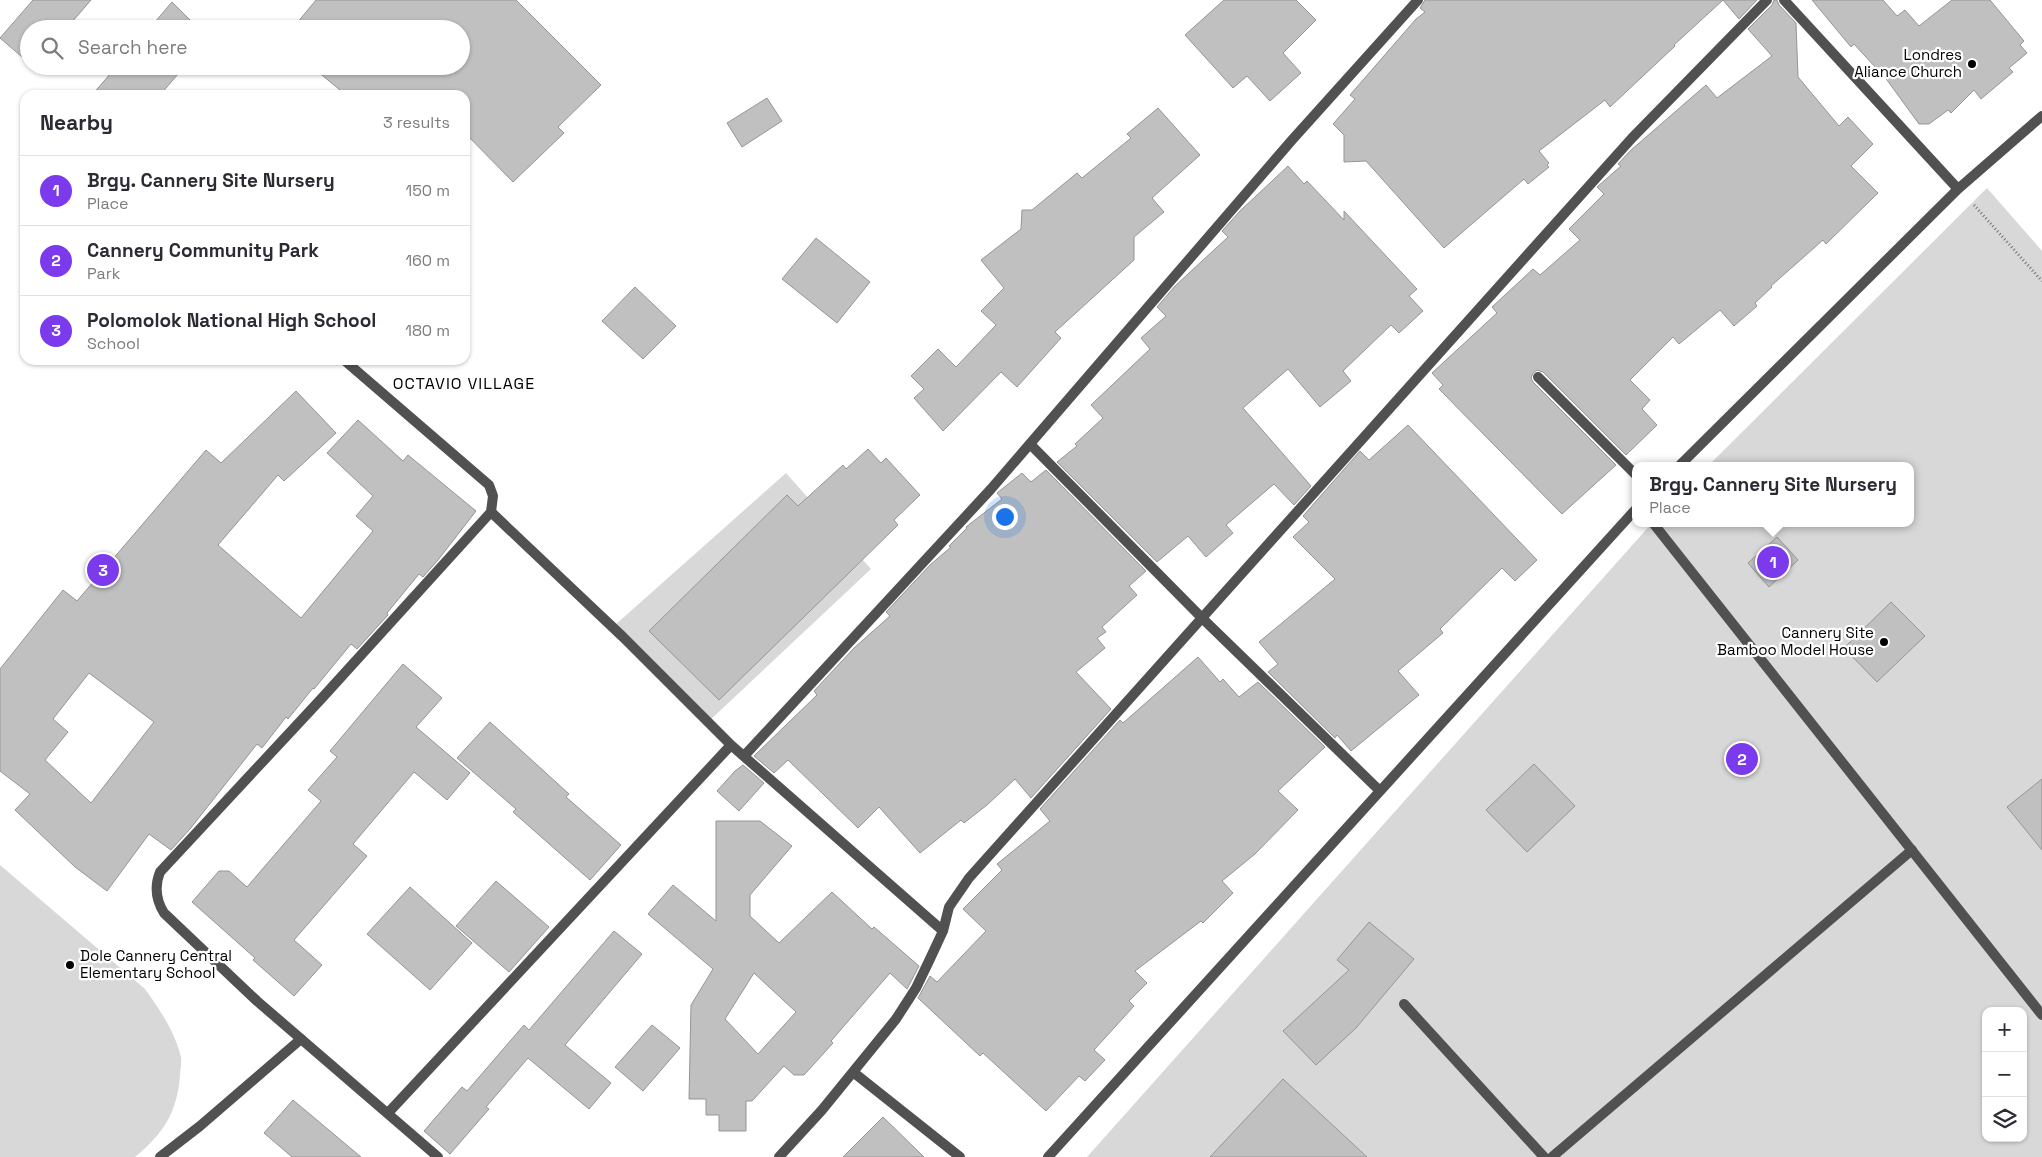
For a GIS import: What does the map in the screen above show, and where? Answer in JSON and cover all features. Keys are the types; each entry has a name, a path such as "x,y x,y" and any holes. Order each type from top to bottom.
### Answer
{"street":[{"path":"744,756 984,496 1292,140 1418,0"},
{"path":"779,1157 896,1019 916,988 942,931 949,907 969,878 1632,138 1767,0"},
{"path":"1784,0 1958,189"},
{"path":"1683,462 1958,189 2042,116"},
{"path":"350,365 489,485 493,496 491,512 160,872 156,882 156,892 164,913 257,1002 438,1157"},
{"path":"1538,377 1632,471"},
{"path":"1030,444 1202,618 1380,791"},
{"path":"491,512 623,637 731,745 942,931"},
{"path":"1048,1157 1632,514"},
{"path":"1656,527 2042,1015"},
{"path":"388,1114 731,745"},
{"path":"1552,1157 1912,850"},
{"path":"1404,1004 1544,1157"},
{"path":"160,1157 200,1126 301,1039"},
{"path":"853,1072 960,1157"}],"path":[{"path":"1958,189 2042,281"}],"shaded area":[{"path":"1987,188 2042,251 2042,1157 1087,1157 1648,527 1914,527 1914,462 1712,462"},
{"path":"786,473 871,569 709,721 615,625"},
{"name":"Dole Cannery Central Elementary School","path":"0,865 145,989 171,1030 181,1059 176,1101 161,1131 135,1157 0,1157"}],"building":[{"path":"33,0 91,0 74,20 20,20 20,55 0,38"},
{"path":"316,0 516,0 601,85 558,127 564,133 513,182 470,138 470,90 340,90 322,75 470,75 470,20 299,20"},
{"path":"1224,0 1296,0 1316,20 1283,53 1301,73 1270,101 1247,76 1233,88 1185,35"},
{"path":"1425,0 1723,0 1610,107 1605,100 1539,151 1549,163 1547,165 1549,167 1528,184 1524,179 1444,248 1366,161 1344,162 1344,135 1333,124 1355,99 1350,95 1416,19 1425,12 1420,8"},
{"path":"1723,0 1757,0 1739,19"},
{"path":"1774,0 1777,0 1779,5 1796,23 1798,77 1839,126 1848,117 1873,144 1851,166 1878,193 1826,244 1823,240 1771,286 1755,303 1757,306 1734,326 1720,310 1679,344 1673,337 1630,380 1650,400 1642,409 1657,425 1626,455 1543,372 1537,370 1533,373 1531,378 1533,382 1616,465 1562,514 1439,389 1443,385 1432,373 1497,313 1492,307 1533,269 1540,275 1580,240 1569,229 1604,194 1597,187 1621,166 1618,164 1630,151 1706,85 1717,98 1772,56 1748,29 1772,5"},
{"path":"1812,0 1883,0 1897,16 1905,10 1919,26 1952,0 1990,0 2024,41 2020,45 2027,53 2009,68 2013,72 1981,99 1974,90 1951,113 1948,110 1929,124 1919,124 1887,80 1854,44 1851,47"},
{"path":"172,2 190,20 157,20"},
{"path":"109,75 177,75 164,90 96,90"},
{"path":"767,98 782,121 742,147 727,123"},
{"path":"1158,108 1200,155 1152,198 1164,212 1134,237 1134,260 1055,332 1061,338 1017,387 1001,372 943,431 914,398 924,389 911,376 938,349 956,367 996,325 981,311 1004,288 981,260 1021,229 1022,210 1032,210 1077,173 1082,178 1131,138 1127,134"},
{"path":"1288,166 1304,184 1307,181 1344,220 1344,211 1417,289 1409,296 1423,311 1399,333 1391,325 1343,371 1351,381 1320,407 1288,369 1243,408 1311,486 1294,505 1274,484 1226,525 1233,533 1206,557 1188,536 1157,562 1057,462 1077,446 1075,444 1103,418 1091,405 1150,349 1141,338 1166,316 1157,307 1175,286 1228,237 1222,231 1240,211"},
{"path":"816,238 870,282 837,323 782,279"},
{"path":"635,287 676,326 643,359 602,321"},
{"path":"296,391 336,433 284,481 278,475 218,545 301,618 373,531 356,516 373,496 327,453 358,420 403,461 408,455 476,511 438,560 423,577 419,574 387,613 388,615 357,649 351,644 288,719 286,717 262,748 257,744 190,829 171,850 149,834 107,891 75,867 15,810 30,794 0,771 0,669 63,590 77,601 206,450 221,463","holes":["89,673 154,722 91,803 45,760 68,732 53,719"]},
{"path":"1408,425 1537,560 1515,581 1502,568 1440,629 1443,633 1398,671 1419,695 1351,751 1337,735 1335,738 1268,672 1278,664 1259,642 1335,579 1293,537 1309,522 1303,516 1360,451 1369,460"},
{"path":"868,449 881,463 886,458 920,495 894,520 898,525 719,700 649,631 787,495 798,506 843,465 846,469"},
{"path":"1046,470 1146,571 1129,586 1137,595 1102,627 1106,632 1097,638 1105,648 1076,672 1111,709 1031,798 1015,779 964,823 961,820 920,853 879,807 858,828 788,760 774,773 754,756 817,695 814,691 854,648 890,616 886,612 930,565 951,547 949,546 966,527 1002,499 997,493 1022,473 1031,482"},
{"path":"1777,537 1798,560 1769,587 1748,563"},
{"name":"Cannery Site Bamboo Model House","path":"1891,602 1925,636 1877,682 1844,648"},
{"path":"1198,657 1220,682 1223,679 1239,697 1258,682 1325,747 1278,791 1298,810 1255,854 1222,881 1233,893 1203,923 1201,921 1135,971 1147,983 1129,1001 1134,1006 1094,1050 1105,1060 1085,1081 1079,1076 1046,1111 983,1053 980,1056 918,998 930,976 937,982 986,931 963,909 1002,870 997,864 1050,821 1040,809 1120,720 1123,723"},
{"path":"403,664 442,698 416,727 470,773 447,800 414,772 353,844 367,856 294,940 322,965 294,996 253,960 255,958 192,902 219,871 229,871 247,887 321,801 308,790 337,757 330,751"},
{"path":"490,722 569,794 566,797 621,845 590,880 513,812 516,809 457,758"},
{"path":"1534,764 1575,806 1527,852 1486,810"},
{"path":"743,765 764,783 739,811 717,791"},
{"path":"2042,779 2042,850 2007,807"},
{"path":"716,821 760,821 792,846 750,895 750,916 779,943 832,892 872,929 874,927 919,966 907,989 890,973 831,1041 833,1043 804,1075 794,1075 784,1066 752,1101 746,1101 746,1131 719,1131 719,1115 706,1115 706,1099 689,1099 691,1005 713,969 648,914 673,885 716,921","holes":["754,973 796,1012 758,1054 725,1019"]},
{"path":"496,881 549,927 509,972 456,926"},
{"path":"410,887 472,943 430,990 367,934"},
{"path":"1369,922 1414,959 1356,1028 1316,1065 1283,1031 1349,970 1337,960"},
{"path":"614,931 642,954 565,1045 611,1083 589,1109 528,1058 486,1107 489,1109 450,1154 424,1131 462,1087 467,1091 524,1025 529,1030"},
{"path":"652,1025 680,1048 643,1091 615,1067"},
{"path":"1283,1079 1367,1157 1210,1157"},
{"path":"293,1100 361,1157 292,1157 264,1133"},
{"path":"883,1117 924,1157 843,1157"}],"place":[{"name":"Londres Aliance Church","path":"1972,64"},
{"name":"Brgy. Cannery Site Nursery","path":"1773,562"},
{"name":"Polomolok National High School","path":"103,570"},
{"name":"Cannery Site Bamboo Model House","path":"1884,642"},
{"name":"Cannery Community Park","path":"1742,759"},
{"name":"Dole Cannery Central Elementary School","path":"70,965"}],"district":[{"name":"OCTAVIO VILLAGE","path":"464,383"}]}
